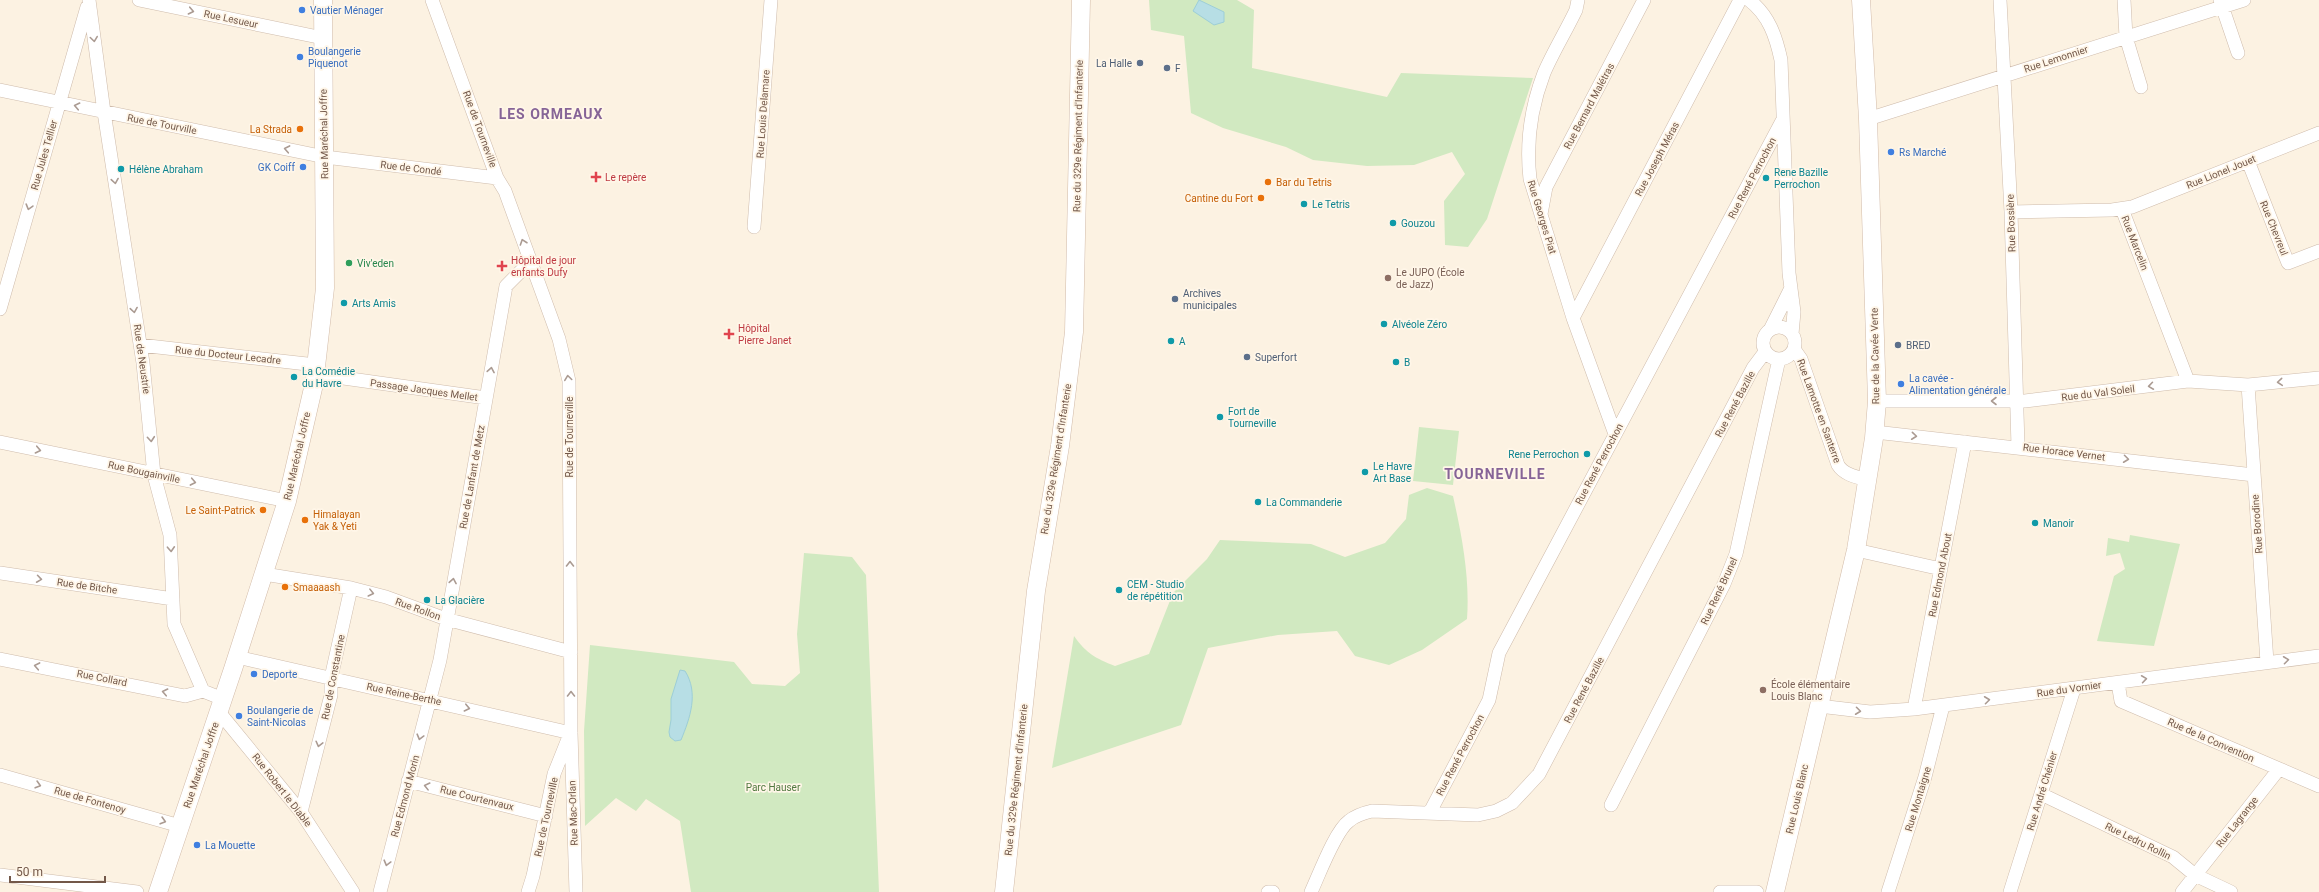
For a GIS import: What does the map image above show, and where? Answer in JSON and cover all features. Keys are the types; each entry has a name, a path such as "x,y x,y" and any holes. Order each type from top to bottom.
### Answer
{"street":[{"name":"Rue Lesueur","path":"139,0 323,38"},
{"name":"Rue Maréchal Joffre","path":"158,892 238,657 287,501 316,370 325,288 323,0"},
{"name":"Rue de Tourneville","path":"432,0 497,178 505,191 559,339 569,381 571,733 554,774 533,876 528,892"},
{"name":"Rue Louis Delamare","path":"754,227 771,0"},
{"name":"Rue du 329e Régiment d'Infanterie","path":"1004,892 1036,591 1060,446 1074,332 1081,0"},
{"name":"Rue Georges Piat","path":"1578,0 1576,10 1544,74 1530,124 1528,146 1530,179 1573,318 1615,434"},
{"name":"Rue Bernard Malétras","path":"1541,215 1546,187 1644,0"},
{"name":"Rue Joseph Méras","path":"1573,318 1740,0"},
{"path":"1749,0 1762,12 1776,38 1781,60 1782,121 1791,288 1794,312 1792,334 1795,344 1794,349 1788,356 1779,359 1771,357 1765,352 1764,338 1770,330 1791,288"},
{"name":"Rue de la Cavée Verte","path":"1819,706 1856,550 1875,432 1877,401 1868,119 1861,0"},
{"name":"Rue Bossière","path":"2000,0 2011,212 2018,446"},
{"path":"2124,0 2126,37 2141,87"},
{"name":"Rue Lemonnier","path":"1868,119 2126,37 2222,3 2244,0"},
{"name":"Rue Jules Tellier","path":"0,309 89,1"},
{"name":"Rue de Neustrie","path":"89,1 104,112 140,344 154,475 170,535 174,624 202,692"},
{"path":"2222,3 2238,53"},
{"name":"Rue de Tourville","path":"0,90 325,157"},
{"name":"Rue René Perrochon","path":"1430,812 1489,700 1499,654 1782,121"},
{"name":"Rue Lionel Jouet","path":"2122,209 2319,133"},
{"name":"Rue de Condé","path":"325,157 497,178"},
{"name":"Rue Chevreul","path":"2248,161 2288,263 2319,251"},
{"name":"Rue Marcelin","path":"2011,212 2122,209 2188,381"},
{"name":"Rue de Lanfant de Metz","path":"430,700 440,660 446,619 506,286 530,262"},
{"path":"1770,330 1779,327 1792,334"},
{"name":"Rue du Docteur Lecadre","path":"140,344 316,370"},
{"name":"Rue Lamotte en Santerre","path":"1794,349 1801,359 1840,469 1852,476 1868,480"},
{"name":"Rue René Bazille","path":"1311,892 1340,831 1348,821 1359,814 1372,811 1478,815 1496,811 1512,803 1539,774 1753,368 1765,352"},
{"name":"Rue René Brunel","path":"1611,805 1724,584 1736,554 1779,359"},
{"name":"Passage Jacques Mellet","path":"316,370 486,398"},
{"name":"Rue du Val Soleil","path":"1877,401 2017,402 2065,398 2188,381 2248,385 2319,378"},
{"name":"Rue Borodine","path":"2248,385 2267,662"},
{"name":"Rue Horace Vernet","path":"1875,432 2018,446 2254,474"},
{"name":"Rue Bougainville","path":"0,442 154,475 287,501"},
{"name":"Rue Edmond About","path":"1914,709 1965,442"},
{"path":"1856,550 1941,569"},
{"name":"Rue de Bitche","path":"0,573 173,599"},
{"name":"Rue Rollon","path":"264,574 351,588 386,597 446,619 571,652"},
{"name":"Rue de Constantine","path":"301,812 331,695 330,678 351,588"},
{"name":"Rue du Vornier","path":"1819,706 1870,712 1914,709 2074,690 2118,682 2319,656"},
{"name":"Rue Reine-Berthe","path":"238,657 571,733"},
{"name":"Rue Collard","path":"0,659 185,696 202,692"},
{"name":"Rue de la Convention","path":"2118,682 2121,701 2319,786"},
{"name":"Rue André Chénier","path":"2010,892 2074,690"},
{"path":"202,692 221,705"},
{"name":"Rue Edmond Morin","path":"380,892 430,700"},
{"name":"Rue Robert le Diable","path":"221,705 301,812 353,892"},
{"name":"Rue Louis Blanc","path":"1775,892 1819,706"},
{"name":"Rue Montaigne","path":"1888,892 1925,777 1943,706"},
{"name":"Rue Mac-Orlan","path":"571,733 576,892"},
{"name":"Rue Lagrange","path":"2182,892 2279,769"},
{"name":"Rue de Fontenoy","path":"0,775 180,826"},
{"name":"Rue Courtenvaux","path":"408,781 546,816"},
{"name":"Rue Ledru Rollin","path":"2041,794 2172,858 2195,876 2231,892"},
{"path":"0,876 136,892"},
{"path":"1268,892 1273,892"},
{"path":"1720,892 1757,892"}],"green space":[{"path":"1149,0 1237,0 1254,10 1252,68 1387,97 1401,73 1533,78 1487,219 1468,247 1445,245 1444,201 1465,174 1452,152 1414,165 1367,166 1313,160 1286,147 1223,128 1191,113 1184,36 1151,30"},
{"path":"1419,427 1459,431 1453,485 1413,481"},
{"path":"1427,488 1453,496 1466,573 1468,604 1467,619 1422,650 1389,665 1355,656 1337,631 1278,635 1208,648 1181,725 1052,768 1074,636 1092,655 1115,666 1149,654 1173,593 1207,559 1220,540 1311,544 1345,557 1385,543 1406,519 1409,495"},
{"path":"2130,535 2180,544 2154,646 2097,641 2114,576 2125,569 2120,553 2106,556 2108,538 2129,542"},
{"name":"Parc Hauser","path":"804,553 852,557 866,575 879,892 691,892 680,821 646,799 636,811 616,798 585,826 584,731 590,645 734,662 752,684 785,686 800,673 797,634"}],"water":[{"path":"1199,0 1224,12 1224,22 1214,25 1193,11"},
{"path":"680,670 685,671 692,688 692,706 681,740 675,741 670,737 669,732 671,720 671,699"}],"place":[{"name":"Vautier Ménager","path":"302,10"},
{"name":"Boulangerie Piquenot","path":"300,57"},
{"name":"La Halle","path":"1140,63"},
{"name":"F","path":"1167,68"},
{"name":"La Strada","path":"300,129"},
{"name":"Rs Marché","path":"1891,152"},
{"name":"GK Coiff","path":"303,167"},
{"name":"Hélène Abraham","path":"121,169"},
{"name":"Le repère","path":"596,177"},
{"name":"Rene Bazille Perrochon","path":"1766,178"},
{"name":"Bar du Tetris","path":"1268,182"},
{"name":"Cantine du Fort","path":"1261,198"},
{"name":"Le Tetris","path":"1304,204"},
{"name":"Gouzou","path":"1393,223"},
{"name":"Viv'eden","path":"349,263"},
{"name":"Hôpital de jour enfants Dufy","path":"502,266"},
{"name":"Le JUPO (École de Jazz)","path":"1388,278"},
{"name":"Archives municipales","path":"1175,299"},
{"name":"Arts Amis","path":"344,303"},
{"name":"Alvéole Zéro","path":"1384,324"},
{"name":"Hôpital Pierre Janet","path":"729,334"},
{"name":"A","path":"1171,341"},
{"name":"BRED","path":"1898,345"},
{"name":"Superfort","path":"1247,357"},
{"name":"B","path":"1396,362"},
{"name":"La Comédie du Havre","path":"294,377"},
{"name":"La cavée - Alimentation générale","path":"1901,384"},
{"name":"Fort de Tourneville","path":"1220,417"},
{"name":"Rene Perrochon","path":"1587,454"},
{"name":"Le Havre Art Base","path":"1365,472"},
{"name":"La Commanderie","path":"1258,502"},
{"name":"Le Saint-Patrick","path":"263,510"},
{"name":"Himalayan Yak & Yeti","path":"305,520"},
{"name":"Manoir","path":"2035,523"},
{"name":"Smaaaash","path":"285,587"},
{"name":"CEM - Studio de répétition","path":"1119,590"},
{"name":"La Glacière","path":"427,600"},
{"name":"Deporte","path":"254,674"},
{"name":"École élémentaire Louis Blanc","path":"1763,690"},
{"name":"Boulangerie de Saint-Nicolas","path":"239,716"},
{"name":"La Mouette","path":"197,845"}],"district":[{"name":"LES ORMEAUX","path":"551,114"},
{"name":"TOURNEVILLE","path":"1495,474"}]}
